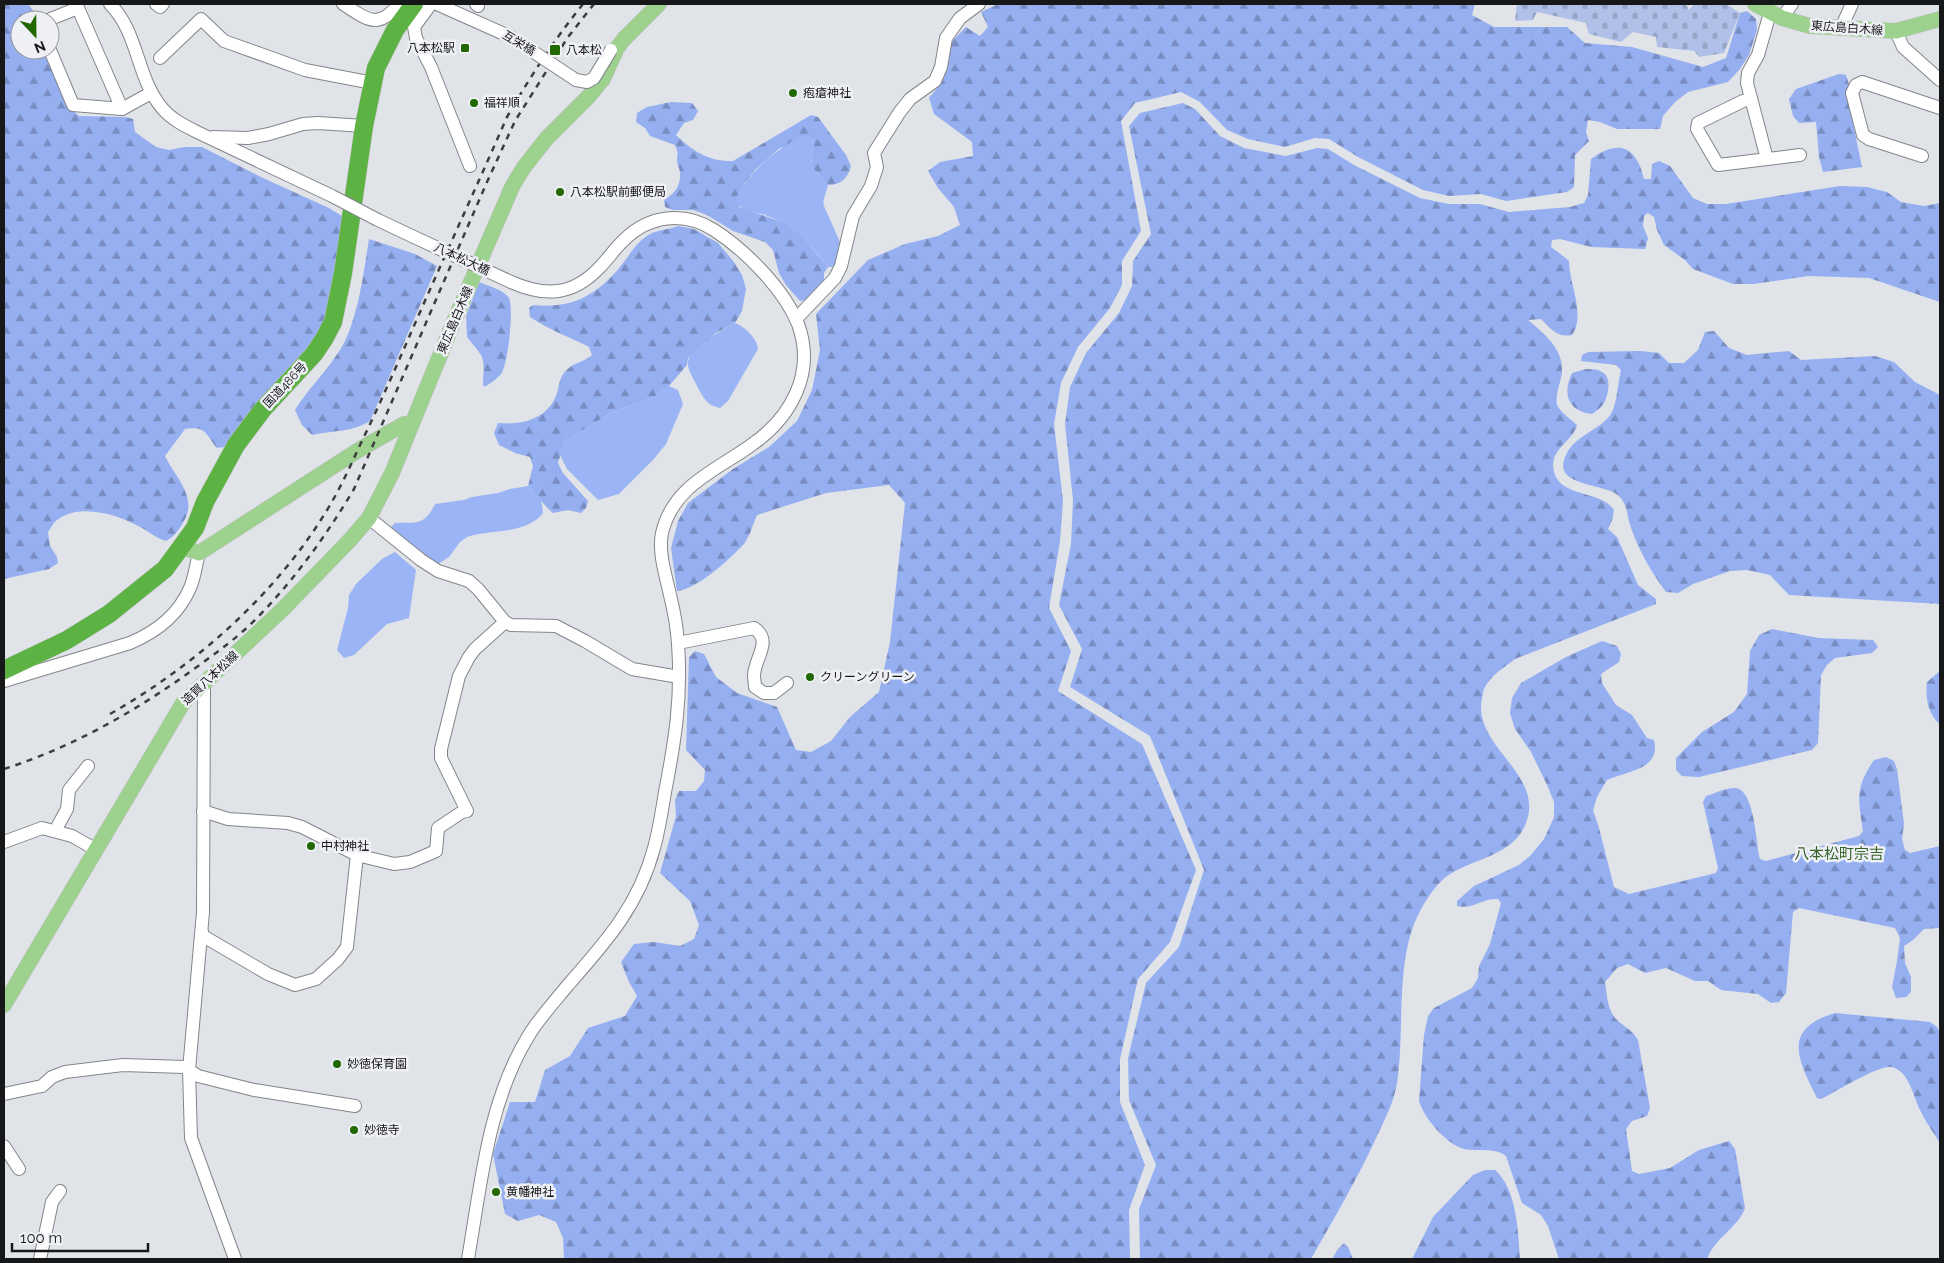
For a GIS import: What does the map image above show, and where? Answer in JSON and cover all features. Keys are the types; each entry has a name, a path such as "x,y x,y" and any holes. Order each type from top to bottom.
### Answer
{"highway":[{"name":"国道486号","path":"4,670 67,640 109,614 165,569 183,547 195,528 205,502 236,445 263,409 314,354 333,322 343,273 364,126 376,68 395,30 414,4"}],"main road":[{"name":"東広島白木線","path":"411,425 512,187 524,167 547,138 589,96 602,79 614,49 659,4"},
{"name":"東広島白木線","path":"1765,9 1810,26 1896,32 1940,19"},
{"path":"183,547 199,553 358,451 404,424 411,425"},
{"name":"造賀八本松線","path":"4,1005 182,703 316,576 368,518 392,473 411,425"}],"street":[{"name":"八本松大橋","path":"110,4 120,14 128,29 151,93 162,109 179,122 378,220 527,289 549,293 581,284 598,270 625,239 642,226 660,219 686,217 714,230 756,265 784,297 796,319 803,339 805,361 801,382 792,402 778,420 753,444 709,471 687,488 675,502 667,517 661,535 662,552 678,643 679,709 676,740 654,847 634,902 621,922 530,1032 512,1064 498,1102 468,1259"},
{"path":"156,4 160,7 163,4"},
{"path":"343,4 361,15 377,21 382,20 399,4"},
{"path":"431,4 414,28 416,38 431,67 470,166"},
{"name":"互栄橋","path":"438,4 511,37 576,80 587,82 594,78 614,49"},
{"path":"796,319 835,278 841,266 853,216 871,186 877,168 874,152 899,112 910,99 924,91 935,81 941,67 946,38 960,18 978,4"},
{"path":"1767,159 1746,84 1748,72 1758,55 1765,9 1792,4"},
{"path":"1841,28 1852,4"},
{"path":"60,15 78,8 122,109"},
{"path":"160,58 201,19 224,41 305,70 373,83"},
{"path":"1896,32 1904,47 1940,80"},
{"path":"54,60 73,105 122,109 151,93"},
{"path":"1922,156 1869,139 1863,134 1852,93 1856,85 1862,82 1940,108"},
{"path":"1751,99 1698,123 1697,129 1718,165 1800,155"},
{"path":"207,136 248,138 270,134 303,124 318,123 364,126"},
{"path":"368,518 438,571 469,581 505,622 518,626 556,626 632,669 679,677"},
{"path":"4,681 130,643 147,636 163,624 176,610 190,588 199,553"},
{"path":"203,811 228,819 302,827 357,855 394,864 410,862 436,851 438,828 467,810 442,758 441,749 459,676 474,649 505,622"},
{"path":"678,643 754,628 760,632 764,642 754,675 755,686 764,693 774,693 787,683"},
{"path":"204,684 205,785 202,932 189,1070 191,1138 235,1259"},
{"path":"56,831 67,809 69,790 88,766"},
{"path":"4,842 42,828 72,836 95,850"},
{"path":"202,932 203,936 268,974 295,985 316,979 348,947 357,855"},
{"path":"4,1094 42,1086 52,1077 65,1072 123,1065 184,1067 198,1076 254,1090 355,1106"},
{"path":"4,1146 19,1169"},
{"path":"40,1259 52,1202 60,1191"}],"green space":[{"path":"4,4 28,4 32,10 10,10 10,60 53,60 70,108 79,116 125,117 133,119 135,132 156,147 169,150 184,147 202,147 263,178 329,208 347,219 323,331 251,419 224,447 217,448 202,430 185,429 165,456 187,495 188,512 174,535 166,541 133,523 112,515 100,512 77,512 57,520 48,532 50,546 57,557 58,563 49,569 4,579"},
{"path":"998,4 1475,4 1472,15 1494,27 1567,27 1585,43 1632,47 1703,67 1726,58 1740,13 1747,11 1756,19 1757,30 1749,55 1728,82 1688,92 1675,102 1663,116 1660,129 1617,129 1600,122 1588,120 1586,132 1589,141 1575,155 1574,187 1567,192 1506,201 1481,194 1449,196 1423,190 1358,157 1329,139 1315,138 1285,147 1248,139 1227,130 1200,102 1181,92 1135,103 1121,121 1141,231 1122,261 1122,285 1110,308 1078,347 1061,383 1054,424 1063,501 1060,541 1049,608 1071,651 1058,691 1142,744 1196,870 1170,942 1138,979 1120,1059 1120,1102 1145,1165 1129,1210 1130,1259 564,1259 563,1238 556,1222 539,1215 518,1221 505,1214 493,1154 510,1102 535,1102 545,1070 570,1056 588,1028 625,1016 637,996 621,962 634,944 654,942 680,946 694,939 699,925 690,901 660,873 676,816 675,800 679,791 696,791 704,781 705,770 686,750 689,657 695,651 704,654 716,677 737,693 777,707 796,750 811,752 831,741 850,717 879,692 890,642 905,503 889,485 826,493 757,515 746,541 730,558 703,580 677,591 671,548 678,521 688,503 733,469 769,447 797,421 812,390 820,350 816,314 868,260 905,244 938,236 960,225 954,207 938,188 928,171 940,162 973,156 972,142 934,114 929,98 942,82 948,64 951,42 966,27 980,36 988,27 981,12"},
{"path":"1517,4 1686,4 1689,10 1694,4 1726,4 1740,13 1724,53 1699,57 1694,51 1657,47 1656,37 1633,32 1621,42 1589,34 1586,23 1537,12 1533,20 1515,21"},
{"path":"1839,74 1846,75 1849,84 1847,94 1862,167 1823,172 1819,157 1816,122 1799,123 1793,116 1789,99 1796,89"},
{"path":"671,102 692,103 698,111 693,120 684,123 676,135 695,151 717,160 733,161 811,115 818,117 846,155 851,166 850,170 846,177 837,184 828,185 811,166 814,140 780,148 756,169 744,184 739,207 785,223 801,235 828,267 824,273 824,283 807,300 800,301 786,285 779,273 773,250 765,242 733,231 707,215 693,210 673,210 665,207 664,200 674,192 679,182 680,173 677,162 677,150 675,145 650,136 645,128 636,122 637,113 647,107"},
{"path":"1183,103 1195,109 1220,136 1244,148 1286,156 1317,148 1328,149 1354,165 1420,198 1449,204 1480,204 1509,212 1570,207 1584,203 1588,195 1591,159 1610,149 1618,148 1625,149 1631,153 1641,168 1644,179 1651,179 1652,164 1659,161 1670,166 1693,198 1707,204 1726,204 1840,186 1867,187 1887,192 1901,202 1924,206 1940,203 1940,302 1869,278 1809,276 1753,284 1733,284 1693,269 1685,260 1664,245 1657,230 1654,217 1648,213 1644,216 1643,226 1648,238 1645,249 1591,247 1560,239 1552,240 1551,247 1569,261 1576,299 1576,327 1572,335 1567,336 1558,334 1541,319 1528,320 1548,338 1558,352 1562,369 1557,405 1577,425 1575,431 1554,457 1554,472 1564,486 1600,499 1614,510 1608,529 1617,537 1638,585 1656,599 1656,604 1515,659 1494,675 1484,688 1482,715 1487,731 1518,774 1526,789 1529,805 1526,823 1520,834 1504,849 1450,874 1440,882 1418,915 1406,953 1403,975 1399,1063 1394,1097 1362,1167 1311,1259 1140,1259 1139,1209 1156,1165 1129,1100 1128,1058 1146,983 1179,947 1204,870 1150,736 1070,687 1082,649 1059,605 1071,544 1073,500 1065,424 1070,387 1086,353 1119,313 1132,286 1133,261 1151,234 1129,126 1140,113"},
{"path":"678,226 694,229 718,243 734,262 742,275 746,289 742,311 735,323 716,333 688,358 687,365 669,386 656,396 611,413 565,441 558,463 563,473 588,501 586,508 581,513 568,510 553,513 528,486 533,466 530,457 515,453 499,445 494,433 498,423 515,423 531,420 545,411 555,398 561,379 567,369 592,355 589,347 552,330 530,317 529,308 533,305 559,305 592,293 611,277 634,248 647,236"},
{"path":"369,239 415,254 437,266 370,421 356,428 312,435 302,425 295,410 331,363 348,334 359,299"},
{"path":"479,282 503,292 509,298 511,313 510,337 504,369 498,378 486,386 483,386 484,368 481,355 467,337 466,316"},
{"path":"1714,331 1729,348 1747,355 1789,351 1801,360 1875,356 1894,362 1915,382 1940,395 1940,604 1789,595 1770,575 1747,570 1730,571 1693,584 1678,593 1666,592 1634,537 1626,507 1619,496 1602,488 1571,478 1565,473 1563,464 1571,446 1603,423 1612,412 1621,370 1616,365 1581,361 1582,355 1588,352 1640,351 1659,353 1669,363 1684,363 1698,350 1705,332"},
{"path":"1586,369 1602,372 1607,378 1608,383 1608,393 1604,403 1592,414 1577,409 1572,405 1568,394 1572,373"},
{"path":"1772,629 1819,638 1873,640 1878,647 1872,653 1835,658 1827,665 1821,675 1818,743 1812,750 1699,777 1682,776 1676,770 1676,758 1702,732 1734,712 1747,694 1750,651 1759,635"},
{"path":"1602,641 1617,646 1621,654 1619,662 1601,674 1602,683 1616,705 1632,715 1647,738 1654,740 1655,750 1652,758 1641,768 1607,780 1597,797 1593,810 1614,887 1629,894 1716,873 1718,868 1703,802 1706,796 1729,788 1736,788 1742,791 1747,798 1754,819 1760,859 1766,861 1859,836 1863,831 1859,802 1861,786 1874,760 1886,757 1894,761 1897,769 1904,824 1902,839 1905,850 1910,853 1940,846 1940,928 1924,929 1904,946 1905,963 1911,977 1911,992 1906,997 1896,998 1892,987 1900,938 1895,928 1799,908 1793,912 1786,993 1779,1002 1771,1003 1758,994 1721,990 1708,981 1695,981 1666,968 1645,973 1628,964 1617,968 1605,982 1612,1014 1638,1040 1650,1108 1647,1116 1632,1121 1626,1129 1632,1171 1639,1174 1670,1168 1699,1150 1729,1141 1735,1149 1745,1208 1742,1215 1716,1244 1707,1259 1559,1259 1548,1226 1541,1215 1522,1203 1506,1156 1502,1153 1491,1151 1464,1149 1450,1142 1437,1130 1419,1101 1424,1035 1428,1016 1434,1008 1472,988 1478,978 1479,966 1490,944 1501,903 1498,899 1492,899 1462,907 1457,906 1457,901 1474,886 1519,865 1530,856 1544,839 1554,817 1554,802 1548,787 1531,752 1515,729 1510,713 1512,698 1521,683 1566,657"},
{"path":"1940,671 1940,724 1930,711 1926,688 1927,682"},
{"path":"1835,1013 1930,1022 1937,1027 1940,1033 1940,1143 1922,1114 1910,1084 1897,1069 1891,1067 1877,1070 1821,1099 1817,1098 1800,1059 1799,1047 1801,1037 1807,1028 1818,1020"},
{"path":"1485,1170 1495,1170 1508,1188 1515,1211 1520,1259 1412,1259 1433,1217 1473,1175"},
{"path":"1344,1243 1348,1247 1353,1259 1332,1259 1338,1249"}],"shaded area":[{"path":"801,136 809,136 814,140 811,166 828,185 824,206 843,249 836,264 832,267 828,267 808,243 793,230 775,219 744,209 735,200 748,180 763,163"},
{"path":"735,323 750,333 758,349 728,401 720,408 712,405 704,398 690,372 688,362 700,346"},
{"path":"669,386 678,390 683,404 666,444 619,494 598,500 567,469 560,455 565,441 611,413 656,396"},
{"path":"528,486 541,499 543,513 536,520 518,528 467,537 460,542 449,557 438,564 423,556 391,527 395,523 415,522 424,519 435,504 464,500"},
{"path":"395,552 416,570 409,618 387,624 354,655 344,658 337,650 348,608 349,595 356,584 382,559"}],"railway":[{"path":"110,714 172,674 229,628 256,602 280,574 324,515 343,481 381,401 507,117 543,59 583,4"},
{"path":"4,769 79,739 150,699 241,633 297,573 354,489 515,121 568,37 594,4"}],"place":[{"name":"八本松駅","path":"465,48"},
{"name":"八本松","path":"555,50"},
{"name":"疱瘡神社","path":"793,93"},
{"name":"福祥順","path":"474,103"},
{"name":"八本松駅前郵便局","path":"560,192"},
{"name":"クリーングリーン","path":"810,677"},
{"name":"中村神社","path":"311,846"},
{"name":"妙徳保育園","path":"337,1064"},
{"name":"妙徳寺","path":"354,1130"},
{"name":"黄幡神社","path":"496,1192"}],"district":[{"name":"八本松町宗吉","path":"1839,854"}]}
